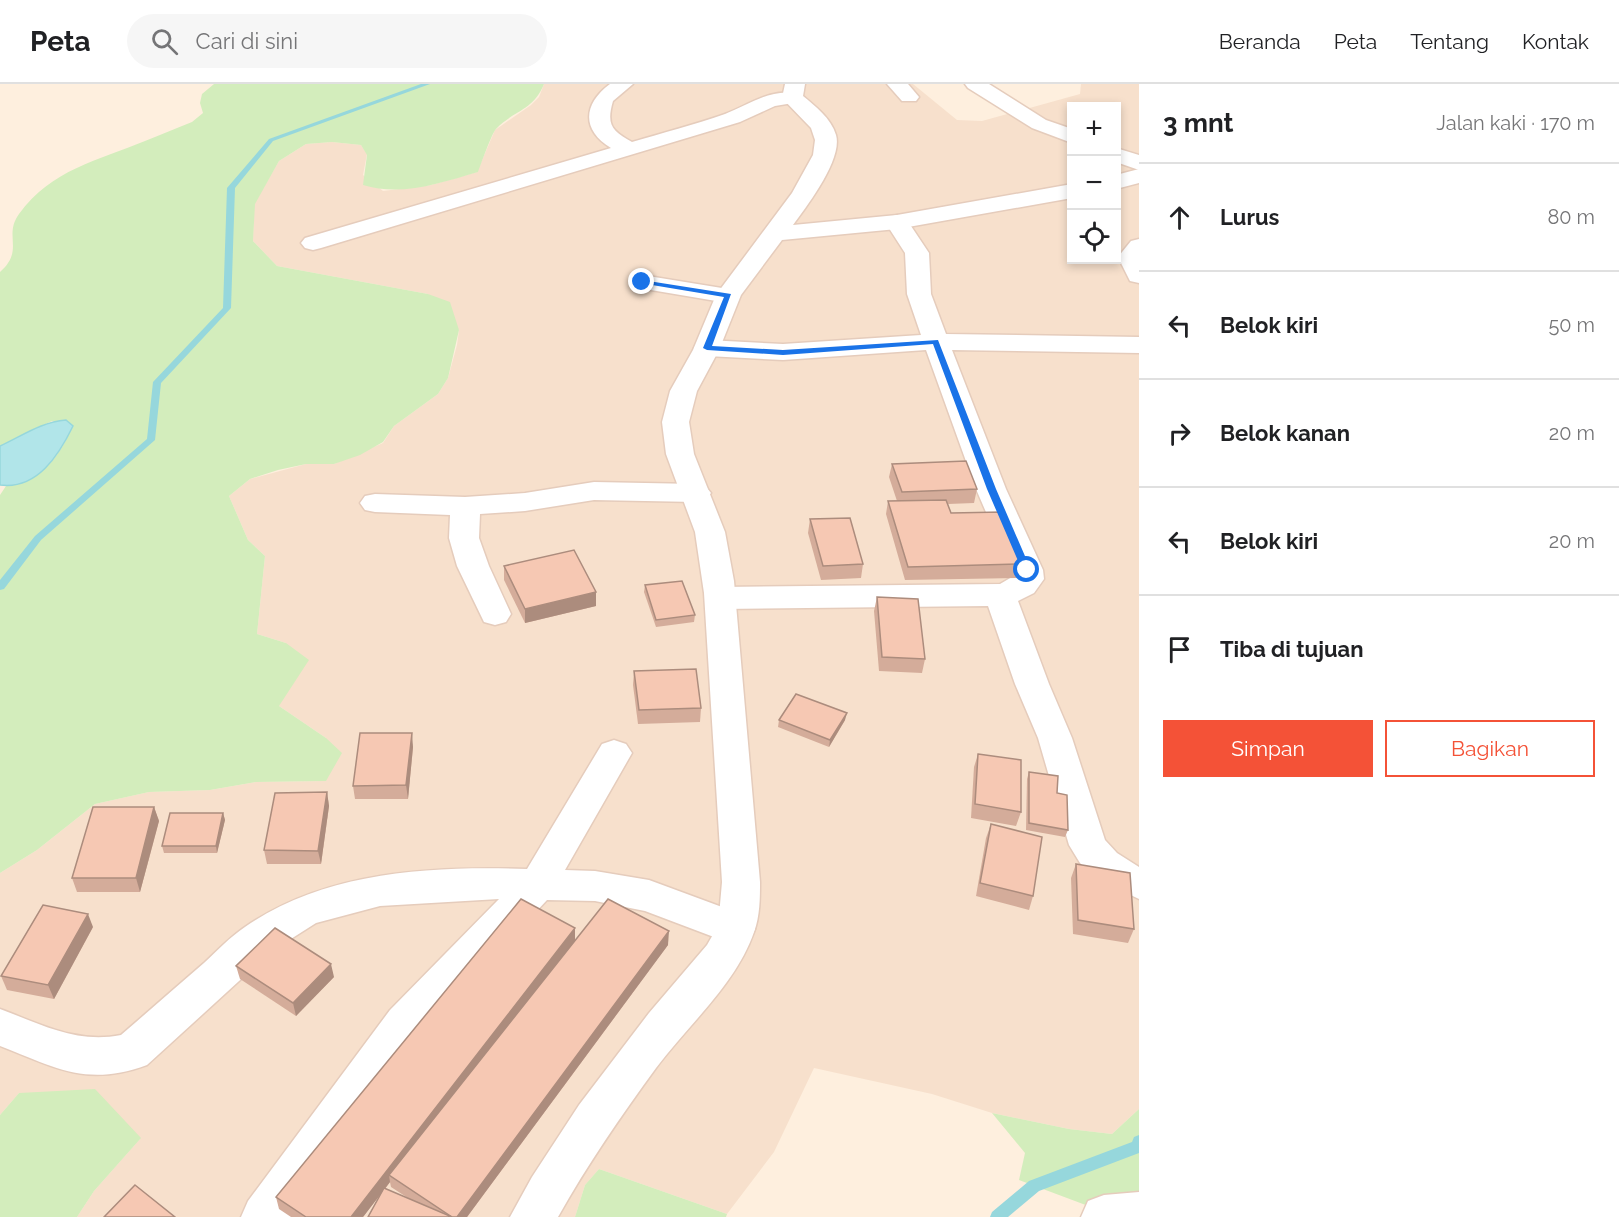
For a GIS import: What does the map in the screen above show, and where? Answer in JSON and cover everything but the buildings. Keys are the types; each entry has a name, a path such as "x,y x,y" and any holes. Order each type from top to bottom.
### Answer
{"street":[{"path":"623,84 604,98 601,104 600,126 606,136 629,150"},
{"path":"975,84 1039,124 1067,135"},
{"path":"313,243 733,118 793,91 826,137 825,151 793,209 728,296 707,348 689,379 678,407 675,430 680,451 710,533 721,597 739,848 740,899 735,929 721,956 664,1025 604,1105 560,1169 533,1217"},
{"path":"1121,156 1139,163"},
{"path":"1121,181 1139,176"},
{"path":"774,234 897,222 1067,192"},
{"path":"721,597 1000,595 1023,587 1028,579 1027,570 991,489 919,294 917,253 897,222"},
{"path":"1139,246 1130,257 1139,276"},
{"path":"642,282 728,296"},
{"path":"707,348 783,352 936,342 1139,345"},
{"path":"375,503 465,506 525,502 594,491 696,493"},
{"path":"465,506 464,538 473,566 495,614"},
{"path":"1000,595 1032,684 1055,738 1088,845 1096,859 1112,872 1139,884"},
{"path":"264,1217 405,1023 537,885 614,753"},
{"path":"0,1027 67,1053 100,1058 132,1052 258,939 303,912 352,896 380,890 494,883 595,886 649,896 735,929"},
{"path":"1104,1217 1139,1214"}],"shaded area":[{"path":"544,84 913,84 957,120 982,121 1080,94 1081,84 1139,84 1139,1109 1112,1134 1069,1129 992,1113 932,1094 814,1068 774,1152 727,1214 599,1169 585,1185 575,1217 77,1217 94,1191 140,1139 19,1093 0,1115 0,873 37,850 95,804 149,792 210,790 256,782 325,781 326,738 279,706 286,643 257,634 265,556 248,540 229,496 250,479 306,464 334,464 383,443 394,426 438,394 448,378 457,345 459,330 428,294 277,266 253,241 254,204 279,161 306,144 332,142 361,145 367,154 363,175 383,191 431,185 477,172 495,130 539,97"}],"green space":[{"path":"214,84 544,84 540,93 529,105 496,129 478,172 421,187 392,190 377,188 363,185 367,155 361,145 332,142 306,144 279,161 255,204 253,241 277,266 428,294 450,302 459,330 448,378 438,394 394,426 383,442 360,455 334,464 306,464 250,479 229,496 248,540 265,556 257,634 286,643 309,660 279,706 326,738 342,753 326,781 256,782 210,790 149,792 95,804 37,850 0,873 0,495 6,486 30,478 48,466 61,449 73,426 52,421 0,446 0,272 11,257 13,229 19,214 46,186 76,168 192,122 203,113 200,103 202,94"},
{"path":"95,1089 141,1138 94,1191 77,1217 0,1217 0,1115 19,1093"},
{"path":"1139,1109 1139,1194 1099,1210 1019,1180 1025,1153 992,1113 1069,1129 1112,1134"},
{"path":"599,1169 727,1214 726,1217 575,1217 585,1185"}],"water":[{"path":"66,420 73,426 54,459 45,468 25,482 0,485 0,446 40,426"}],"waterway":[{"path":"0,587 38,538 151,440 157,382 227,308 231,188 271,140 427,84"},
{"path":"997,1217 1034,1186 1137,1147 1139,1142"}],"route":[{"path":"642,282 728,296 720,311 707,348 814,352 878,344 936,342 991,489 1027,570"}]}
